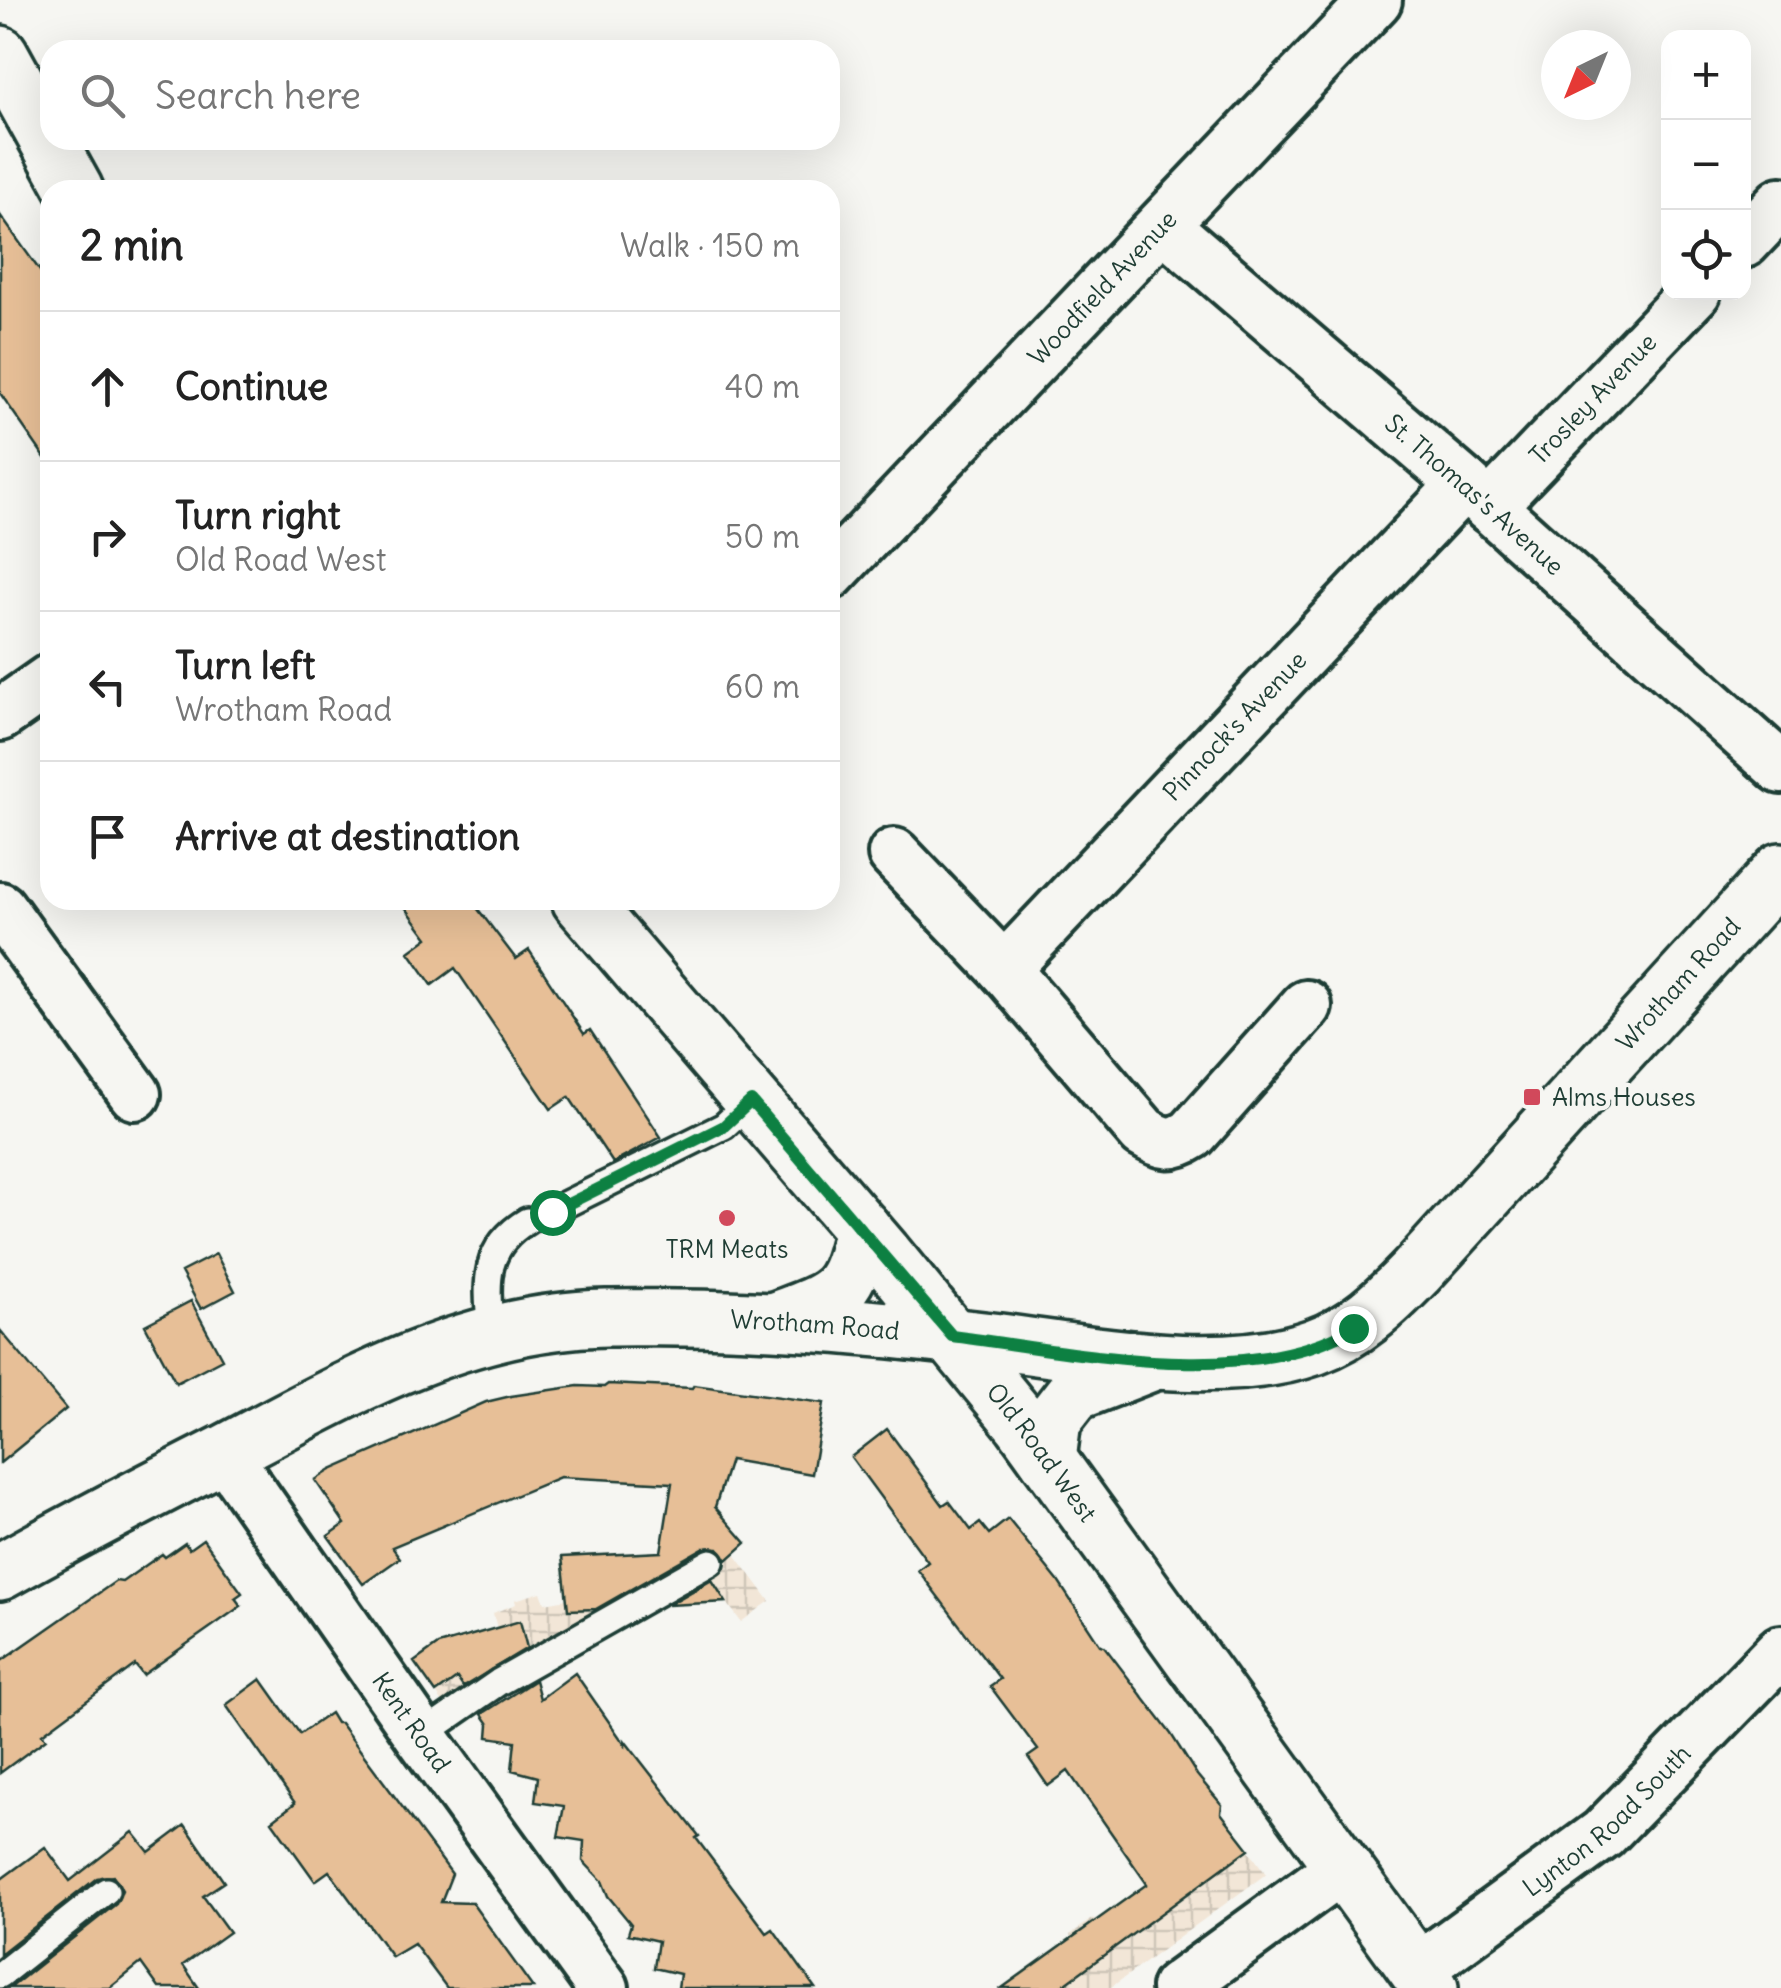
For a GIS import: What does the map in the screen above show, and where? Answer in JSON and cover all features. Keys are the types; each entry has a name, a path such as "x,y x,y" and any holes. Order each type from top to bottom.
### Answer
{"main road":[{"path":"0,54 40,127"},
{"path":"53,150 69,180"},
{"name":"Wrotham Road","path":"0,1572 97,1517 400,1365 492,1334 553,1322 612,1317 778,1319 1154,1362 1222,1361 1286,1354 1338,1337 1367,1318 1441,1246 1781,871"},
{"name":"Old Road West","path":"589,910 862,1228 1048,1458 1423,1979"},
{"path":"778,1319 828,1300 844,1287 856,1261 862,1228"},
{"path":"1048,1458 1053,1420 1074,1393 1154,1362"}],"street":[{"name":"Woodfield Avenue","path":"840,563 1376,0"},
{"path":"1751,235 1781,203"},
{"name":"St. Thomas's Avenue","path":"1162,225 1477,495 1781,768"},
{"name":"Trosley Avenue","path":"1477,495 1686,300"},
{"name":"Pinnock's Avenue","path":"1004,969 1477,495"},
{"path":"0,714 40,687"},
{"path":"900,881 1004,969 1143,1132 1160,1143 1177,1144 1192,1134 1306,1006"},
{"path":"0,908 135,1094"},
{"name":"Kent Road","path":"224,1453 603,1988"},
{"name":"Lynton Road South","path":"1423,1979 1603,1834 1774,1674"},
{"path":"1177,1988 1344,1866"}],"lane":[{"path":"552,1212 724,1126 751,1101"},
{"path":"492,1334 488,1288 492,1258 506,1236 527,1221"},
{"path":"421,1736 500,1682 711,1562"},
{"path":"0,1975 106,1891"}],"shaded area":[{"path":"712,1548 725,1561 734,1553 770,1601 741,1622 707,1575 458,1724 436,1693 466,1671 477,1633 497,1628 493,1613 516,1604 515,1600 541,1592 545,1603 567,1599 569,1610 593,1601 618,1601 658,1579 660,1561 682,1565 684,1553 706,1553"},
{"path":"1228,1822 1266,1874 1110,1988 1004,1988 1072,1938 1070,1935 1093,1918 1097,1922"}],"building":[{"path":"0,215 40,271 40,451 0,393"},
{"path":"407,910 479,910 516,959 529,950 584,1034 590,1030 661,1137 613,1163 569,1097 551,1109 455,968 432,985 409,952 428,938"},
{"path":"216,1254 235,1291 201,1309 181,1272"},
{"path":"191,1301 222,1359 176,1383 145,1325"},
{"path":"0,1330 66,1409 0,1463"},
{"path":"608,1384 692,1388 694,1385 824,1403 812,1474 730,1460 715,1507 746,1543 727,1560 718,1548 703,1548 596,1609 568,1610 562,1557 661,1552 672,1483 560,1477 392,1547 400,1558 363,1584 328,1536 345,1524 315,1480 331,1470 486,1402"},
{"path":"887,1429 943,1505 949,1501 971,1530 980,1523 989,1534 1008,1519 1171,1734 1249,1849 1059,1988 1002,1988 1147,1884 1068,1771 1048,1786 1028,1757 1038,1750 990,1686 1000,1679 918,1570 928,1562 851,1457"},
{"path":"203,1539 242,1593 235,1598 241,1606 143,1675 135,1665 42,1734 46,1739 0,1773 0,1662 116,1581 122,1582 162,1554 165,1557 185,1543 189,1549"},
{"path":"712,1580 726,1602 668,1605"},
{"path":"520,1621 527,1648 463,1687 457,1678 436,1693 414,1662 438,1645"},
{"path":"575,1673 767,1933 773,1929 815,1988 678,1988 680,1974 654,1968 658,1941 628,1934 631,1924 583,1861 584,1841 558,1837 564,1806 535,1802 538,1777 512,1770 515,1741 488,1737 489,1724 482,1714 535,1680 540,1699"},
{"path":"261,1679 300,1734 330,1713 340,1723 452,1874 441,1902 472,1903 533,1988 447,1988 414,1944 392,1957 329,1871 315,1881 272,1821 295,1803 226,1705"},
{"path":"185,1825 224,1882 203,1896 229,1932 183,1965 199,1988 159,1988 141,1963 110,1988 10,1988 116,1904 122,1890 113,1876 97,1878 0,1954 0,1880 45,1847 70,1881 133,1832 149,1852"}],"place":[{"name":"Alms Houses","path":"1532,1097"},
{"name":"TRM Meats","path":"727,1218"}],"route":[{"path":"552,1212 724,1126 751,1101 952,1336 1154,1362 1222,1361 1312,1348 1353,1328"}]}
